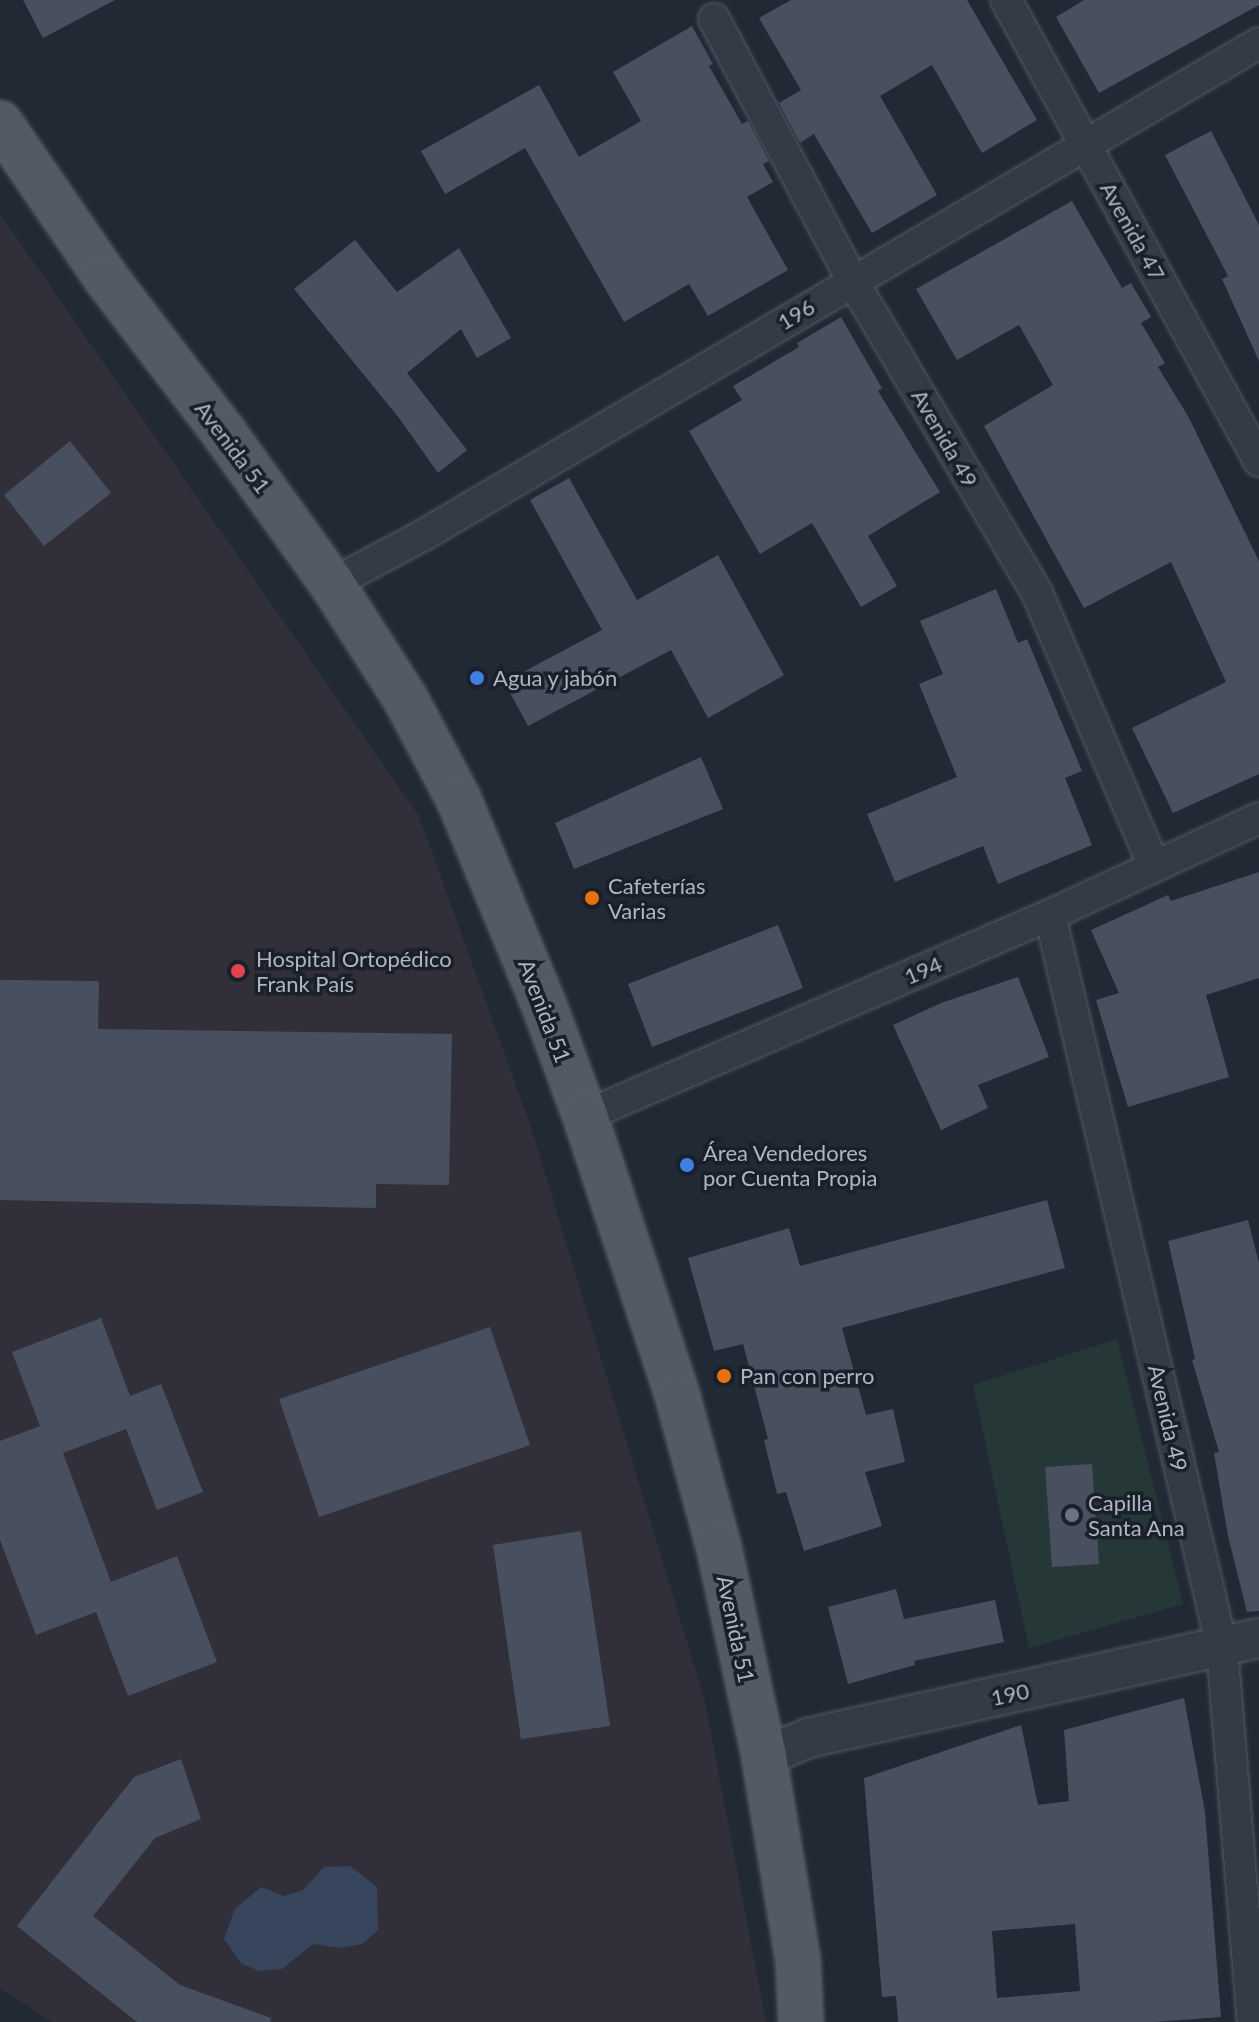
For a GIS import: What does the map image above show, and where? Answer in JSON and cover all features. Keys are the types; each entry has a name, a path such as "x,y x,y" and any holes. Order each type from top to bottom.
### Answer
{"main road":[{"name":"Avenida 51","path":"0,123 106,278 224,433 332,584 405,698 459,800 544,1005 585,1116 678,1398 719,1548 764,1757 798,1961 801,2022"}],"street":[{"name":"Avenida 47","path":"1006,0 1259,461"},
{"name":"Avenida 49","path":"714,19 852,280 1037,593 1154,866"},
{"name":"196","path":"332,584 422,536 852,280 1087,148 1259,43"},
{"name":"194","path":"585,1116 1050,915 1259,818"},
{"name":"Avenida 49","path":"1050,915 1222,1647 1253,2022"},
{"name":"190","path":"764,1757 808,1738 1259,1638"}],"shaded area":[{"name":"Hospital Ortopédico Frank País","path":"0,214 419,816 531,1127 705,1701 766,2022 52,2022 0,1988"},
{"path":"1117,1339 1183,1604 1029,1648 973,1385"}],"water":[{"path":"350,1866 377,1887 378,1930 362,1944 339,1948 313,1944 282,1969 260,1971 242,1964 224,1939 235,1909 261,1887 284,1896 303,1890 324,1867"}],"building":[{"path":"23,0 115,0 43,38"},
{"path":"791,0 967,0 1037,120 982,153 932,65 880,96 937,195 872,233 814,134 800,143 779,103 801,90 759,18"},
{"path":"1084,0 1259,0 1259,5 1099,93 1056,17"},
{"path":"692,26 713,64 709,66 742,124 748,121 769,161 763,164 773,182 747,197 788,270 708,316 689,284 624,322 525,148 445,194 421,151 539,85 579,157 641,121 613,72"},
{"path":"1211,131 1259,225 1259,361 1222,279 1228,276 1165,155"},
{"path":"1072,201 1122,288 1131,283 1151,317 1141,323 1165,363 1158,367 1188,416 1259,561 1259,774 1173,813 1132,728 1226,682 1171,562 1084,608 984,426 1053,385 1019,325 957,360 916,289"},
{"path":"355,240 397,292 459,248 511,338 477,358 461,329 407,373 467,450 438,473 399,418 294,289"},
{"path":"841,317 882,388 878,391 940,492 868,536 897,586 861,607 812,523 760,554 689,431 742,400 733,386 799,347 797,343"},
{"path":"70,441 111,493 44,546 4,495"},
{"path":"569,478 637,600 718,555 784,675 708,718 671,650 528,726 504,682 602,630 530,500"},
{"path":"996,589 1018,643 1027,639 1082,771 1065,778 1092,845 998,884 983,846 895,882 867,814 957,777 919,684 943,674 920,621"},
{"path":"701,757 723,809 574,869 555,823"},
{"path":"1259,872 1259,978 1206,995 1229,1077 1128,1107 1096,1000 1119,993 1091,930 1168,895 1171,901"},
{"path":"778,925 803,988 652,1047 628,984"},
{"path":"1018,977 1049,1057 978,1085 988,1108 941,1130 893,1025 941,1003"},
{"path":"0,980 99,981 98,1029 452,1034 449,1185 376,1184 376,1208 0,1200"},
{"path":"1047,1200 1065,1268 842,1328 866,1415 893,1409 905,1462 865,1472 882,1526 804,1551 786,1492 777,1494 764,1440 768,1439 743,1344 714,1351 688,1258 789,1228 800,1266"},
{"path":"1248,1220 1259,1263 1259,1611 1247,1612 1228,1536 1214,1453 1219,1452 1192,1360 1195,1359 1168,1241"},
{"path":"101,1318 130,1396 161,1384 203,1492 157,1510 126,1429 63,1453 111,1582 177,1556 217,1662 128,1696 96,1612 36,1635 0,1540 0,1441 40,1426 12,1352"},
{"path":"490,1327 530,1445 319,1517 279,1399"},
{"name":"Capilla Santa Ana","path":"1092,1464 1099,1564 1052,1567 1045,1467"},
{"path":"581,1531 610,1726 521,1739 493,1545"},
{"path":"896,1589 904,1619 995,1600 1004,1642 914,1661 915,1665 848,1684 828,1607"},
{"path":"1184,1698 1205,1812 1221,2017 1154,2022 898,2022 896,1996 882,1997 864,1778 1021,1725 1038,1805 1069,1801 1064,1730","holes":["1075,1924 1080,1991 997,1998 992,1931"]},
{"path":"181,1759 201,1819 155,1838 93,1916 180,1985 271,2018 270,2022 137,2022 17,1926 134,1777"}],"place":[{"name":"Agua y jabón","path":"477,678"},
{"name":"Cafeterías Varias","path":"592,898"},
{"name":"Hospital Ortopédico Frank País","path":"238,971"},
{"name":"Área Vendedores por Cuenta Propia","path":"687,1165"},
{"name":"Pan con perro","path":"724,1376"},
{"name":"Capilla Santa Ana","path":"1072,1515"}]}
